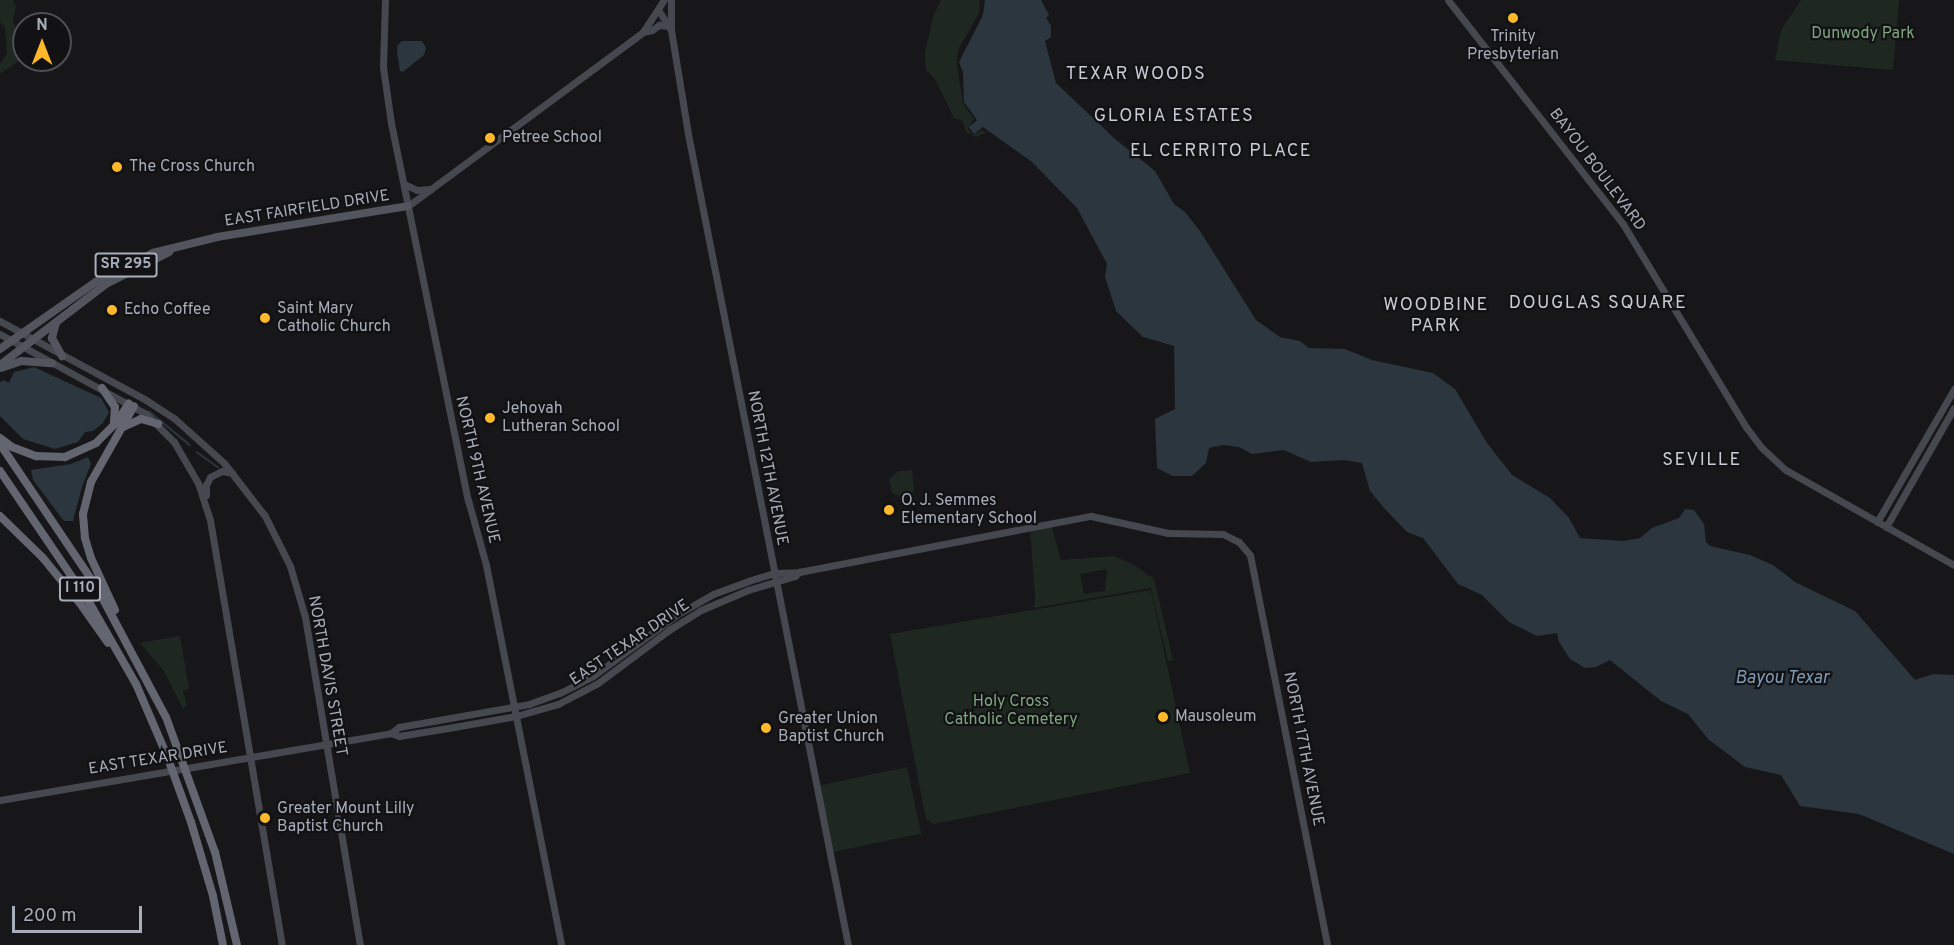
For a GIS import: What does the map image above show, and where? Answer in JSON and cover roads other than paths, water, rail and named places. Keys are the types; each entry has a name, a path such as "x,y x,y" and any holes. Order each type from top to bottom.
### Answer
{"highway":[{"path":"102,388 116,411 114,422 108,433"},
{"path":"120,628 117,614 91,558 83,523 86,493 132,405"},
{"path":"0,438 24,452 50,458 82,451 108,433 132,405"},
{"path":"121,429 137,419 150,420 159,424"},
{"name":"I 110","path":"0,444 97,588 166,717 215,852 237,945"},
{"name":"I 110","path":"0,471 106,629 149,714 167,756 201,854 223,945"},
{"path":"0,516 43,558 91,618 149,714"}],"main road":[{"name":"NORTH 9TH AVENUE","path":"385,0 382,49 384,85 449,413 468,500 486,565 561,945"},
{"path":"659,11 664,0"},
{"path":"643,32 659,25 670,28 671,0"},
{"name":"BAYOU BOULEVARD","path":"1448,0 1623,224 1746,427 1762,448 1786,470 1954,565"},
{"name":"NORTH 12TH AVENUE","path":"659,11 670,28 689,142 848,945"},
{"name":"EAST FAIRFIELD DRIVE","path":"0,349 115,270 153,253 213,238 408,206 643,32 659,11"},
{"path":"404,184 417,190 433,189"},
{"name":"EAST FAIRFIELD DRIVE","path":"0,367 106,284 181,246"},
{"name":"NORTH DAVIS STREET","path":"0,321 137,395 200,440 234,475 270,525 296,583 306,622 360,945"},
{"path":"57,322 52,338 62,356"},
{"path":"0,334 102,388 159,424 188,461 207,507"},
{"path":"0,367 21,361 52,363"},
{"path":"1877,522 1954,388"},
{"path":"132,405 137,395"},
{"path":"1886,527 1954,408"},
{"path":"234,475 222,471 210,477 206,485 207,507 282,945"},
{"name":"NORTH 17TH AVENUE","path":"798,572 1084,515 1168,533 1229,536 1243,545 1251,558 1328,945"},
{"name":"EAST TEXAR DRIVE","path":"0,800 391,733 399,727 514,708 560,693 593,676 662,624 693,604 730,587 774,573 798,572"},
{"name":"EAST TEXAR DRIVE","path":"391,733 399,736 516,717 548,708 576,696 701,610 731,596 795,576 798,572"}],"water":[{"name":"Bayou Texar","path":"985,0 1041,0 1049,15 1046,18 1051,26 1051,37 1045,41 1056,83 1115,139 1155,171 1174,204 1185,212 1200,231 1256,320 1280,337 1300,341 1309,348 1345,349 1372,360 1433,373 1455,389 1487,443 1512,475 1550,498 1569,518 1580,538 1624,541 1640,538 1652,528 1679,518 1685,509 1694,510 1704,524 1706,542 1710,546 1750,555 1773,565 1795,582 1855,611 1915,680 1933,674 1954,675 1954,854 1859,814 1800,806 1781,775 1745,767 1708,739 1688,714 1661,701 1610,660 1596,667 1585,668 1570,659 1559,642 1557,633 1537,636 1509,622 1482,595 1458,584 1423,538 1407,532 1384,508 1370,491 1362,463 1344,460 1311,462 1284,450 1252,454 1239,447 1223,445 1209,448 1206,463 1192,476 1173,476 1157,468 1155,419 1175,409 1174,346 1143,337 1116,311 1105,277 1107,264 1077,208 1032,162 983,127 974,134 969,127 977,120 964,102 963,72 959,62 983,15"},
{"path":"402,41 422,41 426,48 424,55 403,72 400,71 397,52 397,46"},
{"path":"34,367 101,398 109,412 103,423 93,431 85,432 78,442 55,449 23,439 0,416 0,382 4,380 9,383 14,372"},
{"path":"88,457 91,464 73,521 64,521 33,480 31,470 71,464"}],"waterway":[{"path":"149,411 190,445"},
{"path":"197,452 218,467"}],"place":[{"name":"Trinity Presbyterian","path":"1513,18"},
{"name":"Petree School","path":"490,138"},
{"name":"The Cross Church","path":"117,167"},
{"name":"Echo Coffee","path":"112,310"},
{"name":"Saint Mary Catholic Church","path":"265,318"},
{"name":"Jehovah Lutheran School","path":"490,418"},
{"name":"O. J. Semmes Elementary School","path":"889,510"},
{"name":"Mausoleum","path":"1163,717"},
{"name":"Greater Union Baptist Church","path":"766,728"},
{"name":"Greater Mount Lilly Baptist Church","path":"265,818"}],"district":[{"name":"TEXAR WOODS","path":"1136,75"},
{"name":"GLORIA ESTATES","path":"1174,117"},
{"name":"EL CERRITO PLACE","path":"1221,152"},
{"name":"DOUGLAS SQUARE","path":"1598,304"},
{"name":"WOODBINE PARK","path":"1436,317"},
{"name":"SEVILLE","path":"1702,461"}],"park label":[{"name":"Dunwody Park","path":"1863,34"},
{"name":"Holy Cross Catholic Cemetery","path":"1011,711"}]}
